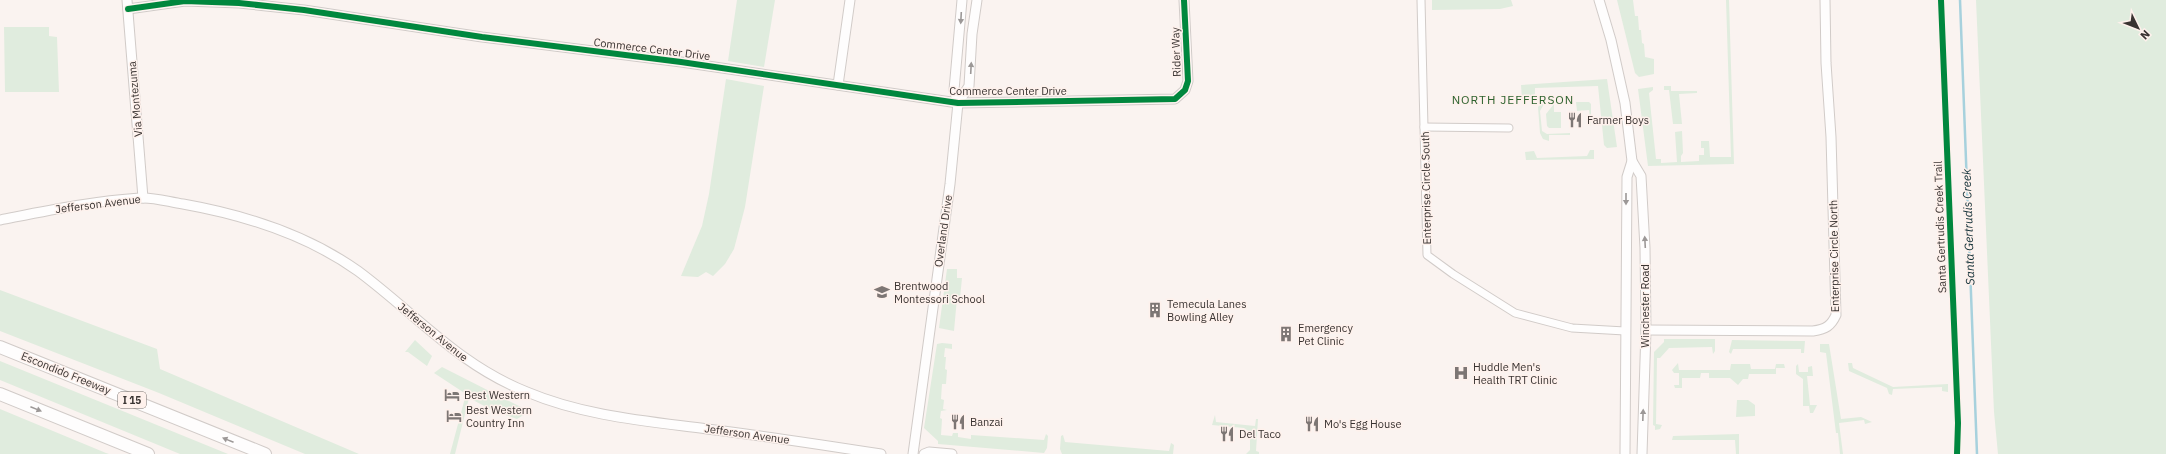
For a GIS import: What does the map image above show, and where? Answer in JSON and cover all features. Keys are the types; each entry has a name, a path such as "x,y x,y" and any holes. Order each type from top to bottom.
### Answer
{"highway":[{"name":"Escondido Freeway","path":"0,346 265,454"},
{"path":"0,394 148,454"}],"street":[{"name":"Commerce Center Drive","path":"128,4 185,0 230,2 304,10 482,37 838,85 958,103 1175,99"},
{"path":"838,85 850,0"},
{"name":"Overland Drive","path":"913,454 950,184 958,103 954,90 962,0"},
{"name":"Overland Drive","path":"958,103 969,86 972,34 977,0"},
{"name":"Rider Way","path":"1175,99 1185,90 1188,81 1184,0"},
{"name":"Enterprise Circle South","path":"1421,0 1427,255 1453,274 1515,313 1572,328 1625,331"},
{"name":"Winchester Road","path":"1599,0 1611,40 1621,82 1632,161 1641,176 1645,248 1646,330 1642,454"},
{"name":"Enterprise Circle North","path":"1646,330 1813,331 1824,329 1832,324 1836,315 1831,137 1826,63 1825,0"},
{"name":"Via Montezuma","path":"128,4 143,198"},
{"path":"1424,127 1509,128"},
{"name":"Winchester Road","path":"1625,454 1626,177 1632,161"},
{"name":"Jefferson Avenue","path":"0,220 72,207 143,198 230,213 285,232 322,248 358,271 427,330 472,363 518,389 549,401 608,416 772,437 881,454"},
{"path":"924,454 930,452 952,454"}],"green space":[{"path":"737,0 775,0 764,67 728,61"},
{"path":"1432,0 1511,0 1513,6 1500,9 1432,10"},
{"path":"1617,0 1633,0 1635,16 1638,16 1639,30 1641,30 1642,43 1644,44 1645,57 1654,59 1654,74 1639,77 1635,73"},
{"path":"1726,0 1729,0 1734,164 1648,166 1638,89 1653,87 1653,90 1649,93 1656,159 1661,159 1661,163 1677,162 1675,132 1682,131 1683,153 1681,156 1681,162 1699,161 1699,155 1704,155 1704,148 1701,148 1701,141 1709,141 1710,157 1731,157"},
{"path":"1976,0 2166,0 2166,454 1998,454 1994,412"},
{"path":"4,27 49,27 49,36 57,37 59,92 5,92"},
{"path":"726,79 764,86 745,207 734,249 725,264 713,276 706,272 698,277 681,276 702,226 709,194"},
{"path":"1607,79 1617,147 1607,148 1604,145 1598,86 1535,88 1535,94 1528,100 1522,100 1521,85"},
{"path":"1664,86 1671,86 1671,91 1697,91 1697,93 1679,94 1682,124 1673,124 1669,90 1664,90"},
{"path":"1576,102 1589,102 1591,104 1591,127 1589,110 1577,111"},
{"path":"1541,104 1544,104 1540,111 1542,131 1547,134 1570,133 1570,135 1549,135 1549,141 1543,139 1540,133 1538,107"},
{"path":"1554,104 1554,112 1561,112 1561,128 1549,128 1547,126 1546,114"},
{"path":"1590,150 1594,150 1594,159 1526,160 1525,152 1534,151 1537,158 1587,156"},
{"path":"947,269 957,269 957,278 962,278 960,298 957,298 954,331 939,328"},
{"path":"0,290 157,349 160,369 359,454 305,454 159,393 0,331"},
{"path":"1664,339 1715,339 1715,351 1713,354 1712,347 1669,348 1660,358 1657,358 1656,424 1662,425 1660,429 1655,430 1655,426 1653,425 1654,352 1664,342"},
{"path":"415,340 432,356 427,366 408,352 405,352"},
{"path":"1732,340 1805,341 1804,353 1801,353 1801,349 1733,349 1731,354 1729,352"},
{"path":"937,344 952,344 952,349 945,348 945,369 947,370 946,384 942,384 941,399 944,400 943,409 947,410 941,411 941,435 952,436 953,433 958,433 958,437 971,439 971,435 1044,440 1046,434 1048,436 1047,448 1044,453 938,444 938,441 924,428"},
{"path":"1820,344 1829,344 1841,419 1861,417 1872,422 1865,424 1864,420 1839,423 1843,454 1840,454 1838,433 1836,433 1826,353 1820,352"},
{"path":"0,361 228,454 180,454 0,380"},
{"path":"1678,363 1679,370 1730,370 1731,364 1750,364 1751,369 1775,369 1776,364 1784,364 1785,368 1776,368 1776,374 1749,374 1748,379 1743,379 1738,385 1730,378 1709,378 1709,373 1701,373 1700,378 1682,378 1682,388 1675,388 1674,385 1679,385 1679,373 1674,373 1672,370"},
{"path":"1848,363 1852,363 1853,368 1893,387 1948,384 1948,392 1942,391 1942,387 1893,389 1892,395 1889,394 1887,388 1849,371"},
{"path":"1798,364 1799,372 1808,372 1808,367 1812,366 1813,376 1807,376 1810,405 1817,405 1813,413 1810,413 1809,406 1803,406 1803,379 1796,374 1796,366"},
{"path":"442,367 523,408 525,414 517,419 494,411 469,398 455,454 450,454 466,394 434,373"},
{"path":"1737,400 1748,400 1755,405 1755,416 1736,417"},
{"path":"0,409 106,453 109,454 0,454"},
{"path":"1215,415 1216,422 1255,426 1256,419 1258,419 1256,451 1259,452 1259,454 1246,454 1250,450 1250,432 1244,428 1212,425"},
{"path":"1739,434 1739,454 1736,454 1735,440 1672,440 1673,436"},
{"path":"1063,435 1065,442 1169,451 1171,443 1174,445 1173,454 1062,454 1060,449 1061,436"}],"waterway":[{"name":"Santa Gertrudis Creek","path":"1960,0 1977,454"}],"cycle path":[{"path":"128,9 185,1 239,3 304,10 482,37 681,62 958,103 1175,99 1185,90 1188,81 1184,0"},
{"name":"Santa Gertrudis Creek Trail","path":"1941,0 1958,423 1957,454"}],"place":[{"name":"Farmer Boys","path":"1575,120"},
{"name":"Brentwood Montessori School","path":"882,292"},
{"name":"Temecula Lanes Bowling Alley","path":"1155,310"},
{"name":"Emergency Pet Clinic","path":"1286,334"},
{"name":"Huddle Men's Health TRT Clinic","path":"1461,373"},
{"name":"Best Western","path":"452,395"},
{"name":"Best Western Country Inn","path":"454,416"},
{"name":"Banzai","path":"958,422"},
{"name":"Mo's Egg House","path":"1312,424"},
{"name":"Del Taco","path":"1227,434"}],"district":[{"name":"NORTH JEFFERSON","path":"1513,99"}]}
